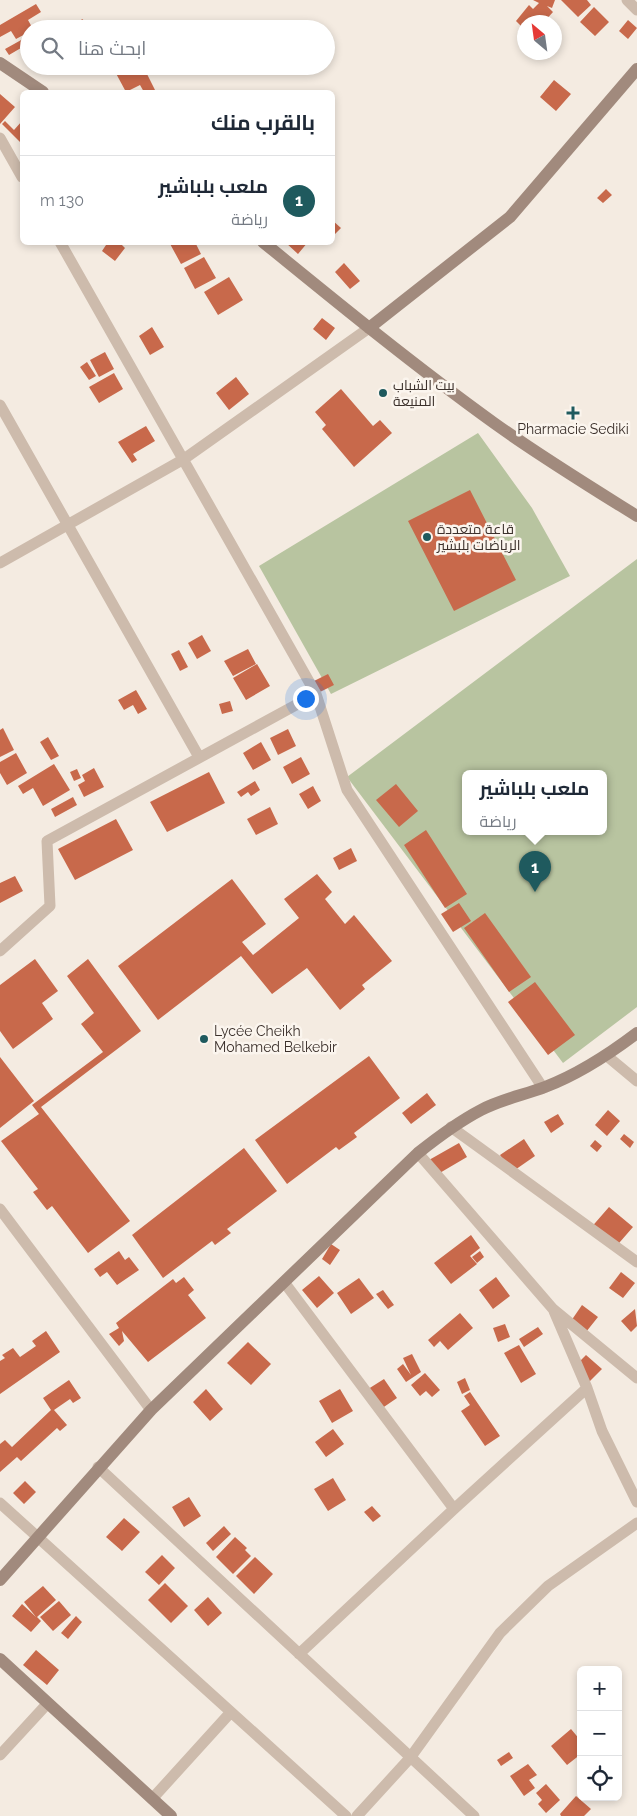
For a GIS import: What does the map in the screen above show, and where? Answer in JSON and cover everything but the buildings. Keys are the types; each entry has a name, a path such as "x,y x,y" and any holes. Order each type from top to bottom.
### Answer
{"street":[{"path":"627,0 637,10"},
{"path":"0,63 40,90"},
{"path":"0,563 184,458 369,328 510,217 637,69"},
{"path":"0,138 20,173"},
{"path":"62,245 316,694 347,790 543,1088"},
{"path":"267,245 369,328 494,423 566,472 637,516"},
{"path":"0,405 199,757"},
{"path":"0,951 50,906 47,841 316,694"},
{"path":"0,1580 98,1467 151,1410 418,1153 452,1127 502,1100 543,1088 573,1075 607,1056 637,1033"},
{"path":"607,1056 637,1082"},
{"path":"452,1127 637,1262"},
{"path":"418,1153 553,1309 637,1378"},
{"path":"0,1209 151,1410"},
{"path":"284,1282 454,1508"},
{"path":"553,1309 587,1388 602,1431 637,1502"},
{"path":"300,1654 454,1508 587,1388"},
{"path":"98,1467 474,1816"},
{"path":"0,1502 346,1816"},
{"path":"356,1816 410,1758 500,1632 548,1586 637,1523"},
{"path":"0,1659 171,1816"},
{"path":"0,1755 47,1704"},
{"path":"152,1799 231,1712"}],"green space":[{"name":"قاعة متعددة الرياضات بلبشير","path":"478,433 532,508 570,576 331,694 259,566"},
{"path":"637,559 637,1007 563,1063 347,777"}],"place":[{"name":"بيت الشباب المنيعة","path":"383,393"},
{"name":"Pharmacie Sediki","path":"573,413"},
{"name":"قاعة متعددة الرياضات بلبشير","path":"427,537"},
{"name":"ملعب بلباشير","path":"535,892"},
{"name":"Lycée Cheikh Mohamed Belkebir","path":"204,1039"}]}
